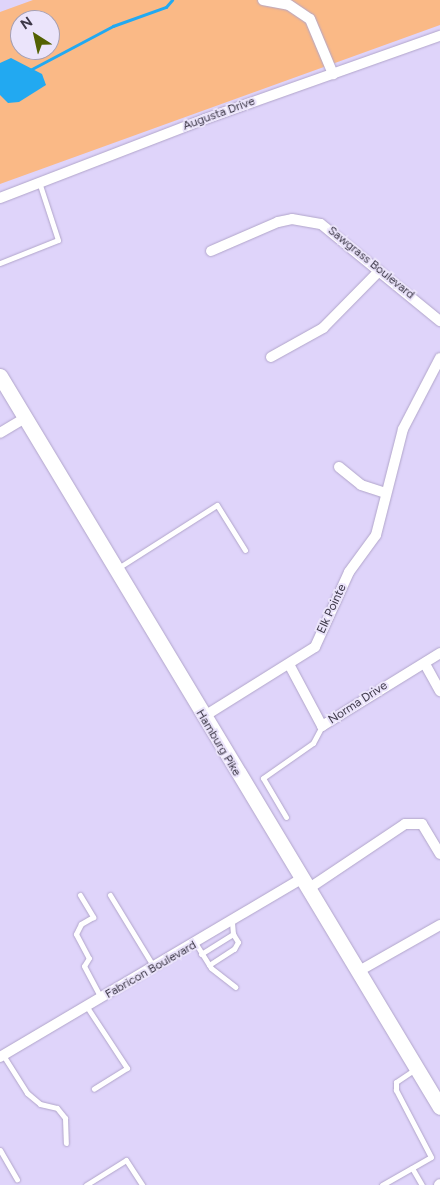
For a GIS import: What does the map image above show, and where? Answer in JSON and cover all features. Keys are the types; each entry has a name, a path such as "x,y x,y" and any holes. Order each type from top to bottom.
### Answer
{"main road":[{"name":"Hamburg Pike","path":"0,376 203,717 359,970 440,1107"}],"street":[{"path":"263,0 289,5 310,19 333,74"},
{"name":"Augusta Drive","path":"0,198 39,182 440,36"},
{"name":"Sawgrass Boulevard","path":"211,251 278,222 306,220 321,224 440,321"},
{"path":"272,356 323,328 378,271"},
{"name":"Elk Pointe","path":"203,717 290,666 315,647 349,572 376,535 397,450 412,408 440,358"},
{"path":"0,433 25,418"},
{"path":"339,467 361,485 385,493"},
{"name":"Norma Drive","path":"290,666 322,726 440,653"},
{"path":"425,664 440,691"},
{"name":"Fabricon Boulevard","path":"2,1056 232,922 305,884 405,824 422,824 440,854"},
{"path":"359,970 440,925"}],"lane":[{"path":"0,263 58,240 39,182"},
{"path":"115,569 217,505 245,550"},
{"path":"286,817 263,778 314,743 322,726"},
{"path":"80,895 93,917 81,924 76,934 89,958 84,966 101,998"},
{"path":"110,895 155,968"},
{"path":"209,965 234,949 238,942 233,934 232,922"},
{"path":"201,954 233,934"},
{"path":"196,944 209,965 235,987"},
{"path":"87,1007 127,1068 94,1089"},
{"path":"2,1056 27,1093 40,1104 57,1108 65,1118 66,1143"},
{"path":"382,1185 431,1156 432,1151 399,1099 396,1082 417,1068"},
{"path":"0,1150 18,1180"},
{"path":"86,1185 126,1160 142,1185"},
{"path":"412,1168 422,1185"}],"shaded area":[{"path":"33,0 440,0 440,25 0,184 0,12"}],"water":[{"path":"10,58 15,60 42,74 46,85 19,102 8,103 0,95 0,63"}],"waterway":[{"path":"30,70 113,26 166,7 172,0"}]}
